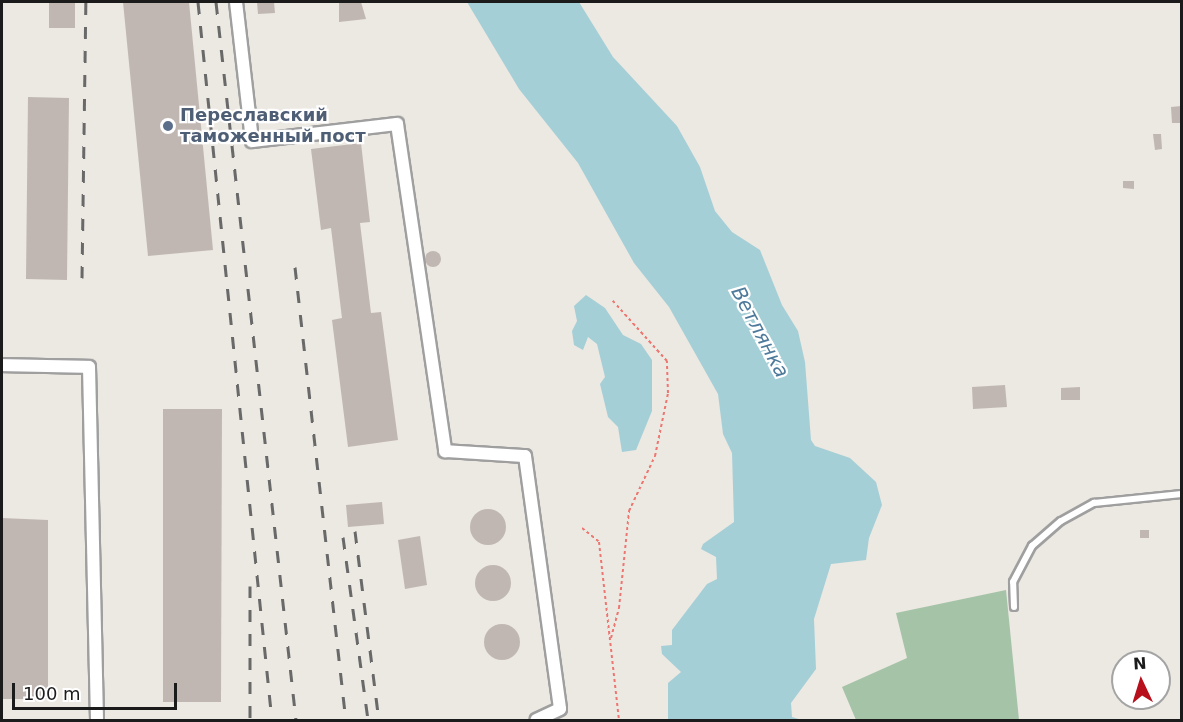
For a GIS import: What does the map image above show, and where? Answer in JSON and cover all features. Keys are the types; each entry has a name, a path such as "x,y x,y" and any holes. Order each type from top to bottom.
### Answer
{"street":[{"path":"236,2 252,141 397,124 445,451 525,456 560,709 536,720"},
{"path":"2,365 89,367 96,720"}],"lane":[{"path":"1014,607 1013,582 1032,546 1061,521 1094,503 1182,494"}],"path":[{"path":"611,638 619,608 629,511 654,456 668,393 667,361 642,329 612,300"},
{"path":"582,528 598,542 619,720"}],"green space":[{"path":"1006,590 1019,720 856,720 842,687 907,658 896,613"}],"water":[{"name":"Ветлянка","path":"467,2 579,2 613,57 677,126 700,167 715,211 732,232 760,250 782,305 798,331 805,362 811,440 815,446 850,458 876,482 882,505 869,538 866,560 831,564 814,619 816,669 791,703 792,717 802,720 668,720 668,683 681,672 662,654 661,646 672,645 672,630 707,584 717,579 716,557 701,549 703,544 734,522 732,453 723,434 718,394 669,307 634,263 578,163 519,89"},
{"path":"586,295 605,308 623,335 641,344 652,360 652,411 636,450 622,452 618,427 608,417 600,384 605,377 597,344 588,337 583,350 574,345 572,331 577,321 574,306"}],"building":[{"path":"49,2 75,2 75,28 49,28"},
{"name":"Переславский таможенный пост","path":"123,2 189,2 213,250 148,256"},
{"path":"257,2 274,2 275,13 258,14"},
{"path":"339,2 361,2 366,19 339,22"},
{"path":"28,97 69,98 67,280 26,279"},
{"path":"1181,106 1182,123 1172,123 1171,107"},
{"path":"1153,134 1161,134 1162,149 1155,150"},
{"path":"361,143 370,222 360,223 371,313 381,312 398,440 348,447 332,320 342,318 331,228 321,230 311,149"},
{"path":"1123,181 1134,181 1134,189 1123,188"},
{"path":"430,251 436,251 441,259 439,265 430,267 425,262 425,256"},
{"path":"1005,385 1007,407 973,409 972,387"},
{"path":"1080,387 1080,400 1061,400 1061,388"},
{"path":"163,409 222,409 221,702 163,702"},
{"path":"382,502 384,524 348,527 346,505"},
{"path":"488,509 501,514 506,527 501,540 488,545 475,540 470,527 475,514"},
{"path":"2,518 48,520 48,699 2,699"},
{"path":"1140,530 1149,530 1149,538 1140,538"},
{"path":"420,536 427,585 405,589 398,540"},
{"path":"493,565 506,570 511,583 506,596 493,601 480,596 475,583 480,570"},
{"path":"502,624 515,629 520,642 515,655 502,660 489,655 484,642 489,629"}],"railway":[{"path":"82,278 86,2"},
{"path":"198,2 272,720"},
{"path":"216,2 296,720"},
{"path":"295,267 346,720"},
{"path":"355,531 379,720"},
{"path":"343,537 368,720"},
{"path":"250,586 250,720"}],"place":[{"name":"Переславский таможенный пост","path":"168,126"}]}
